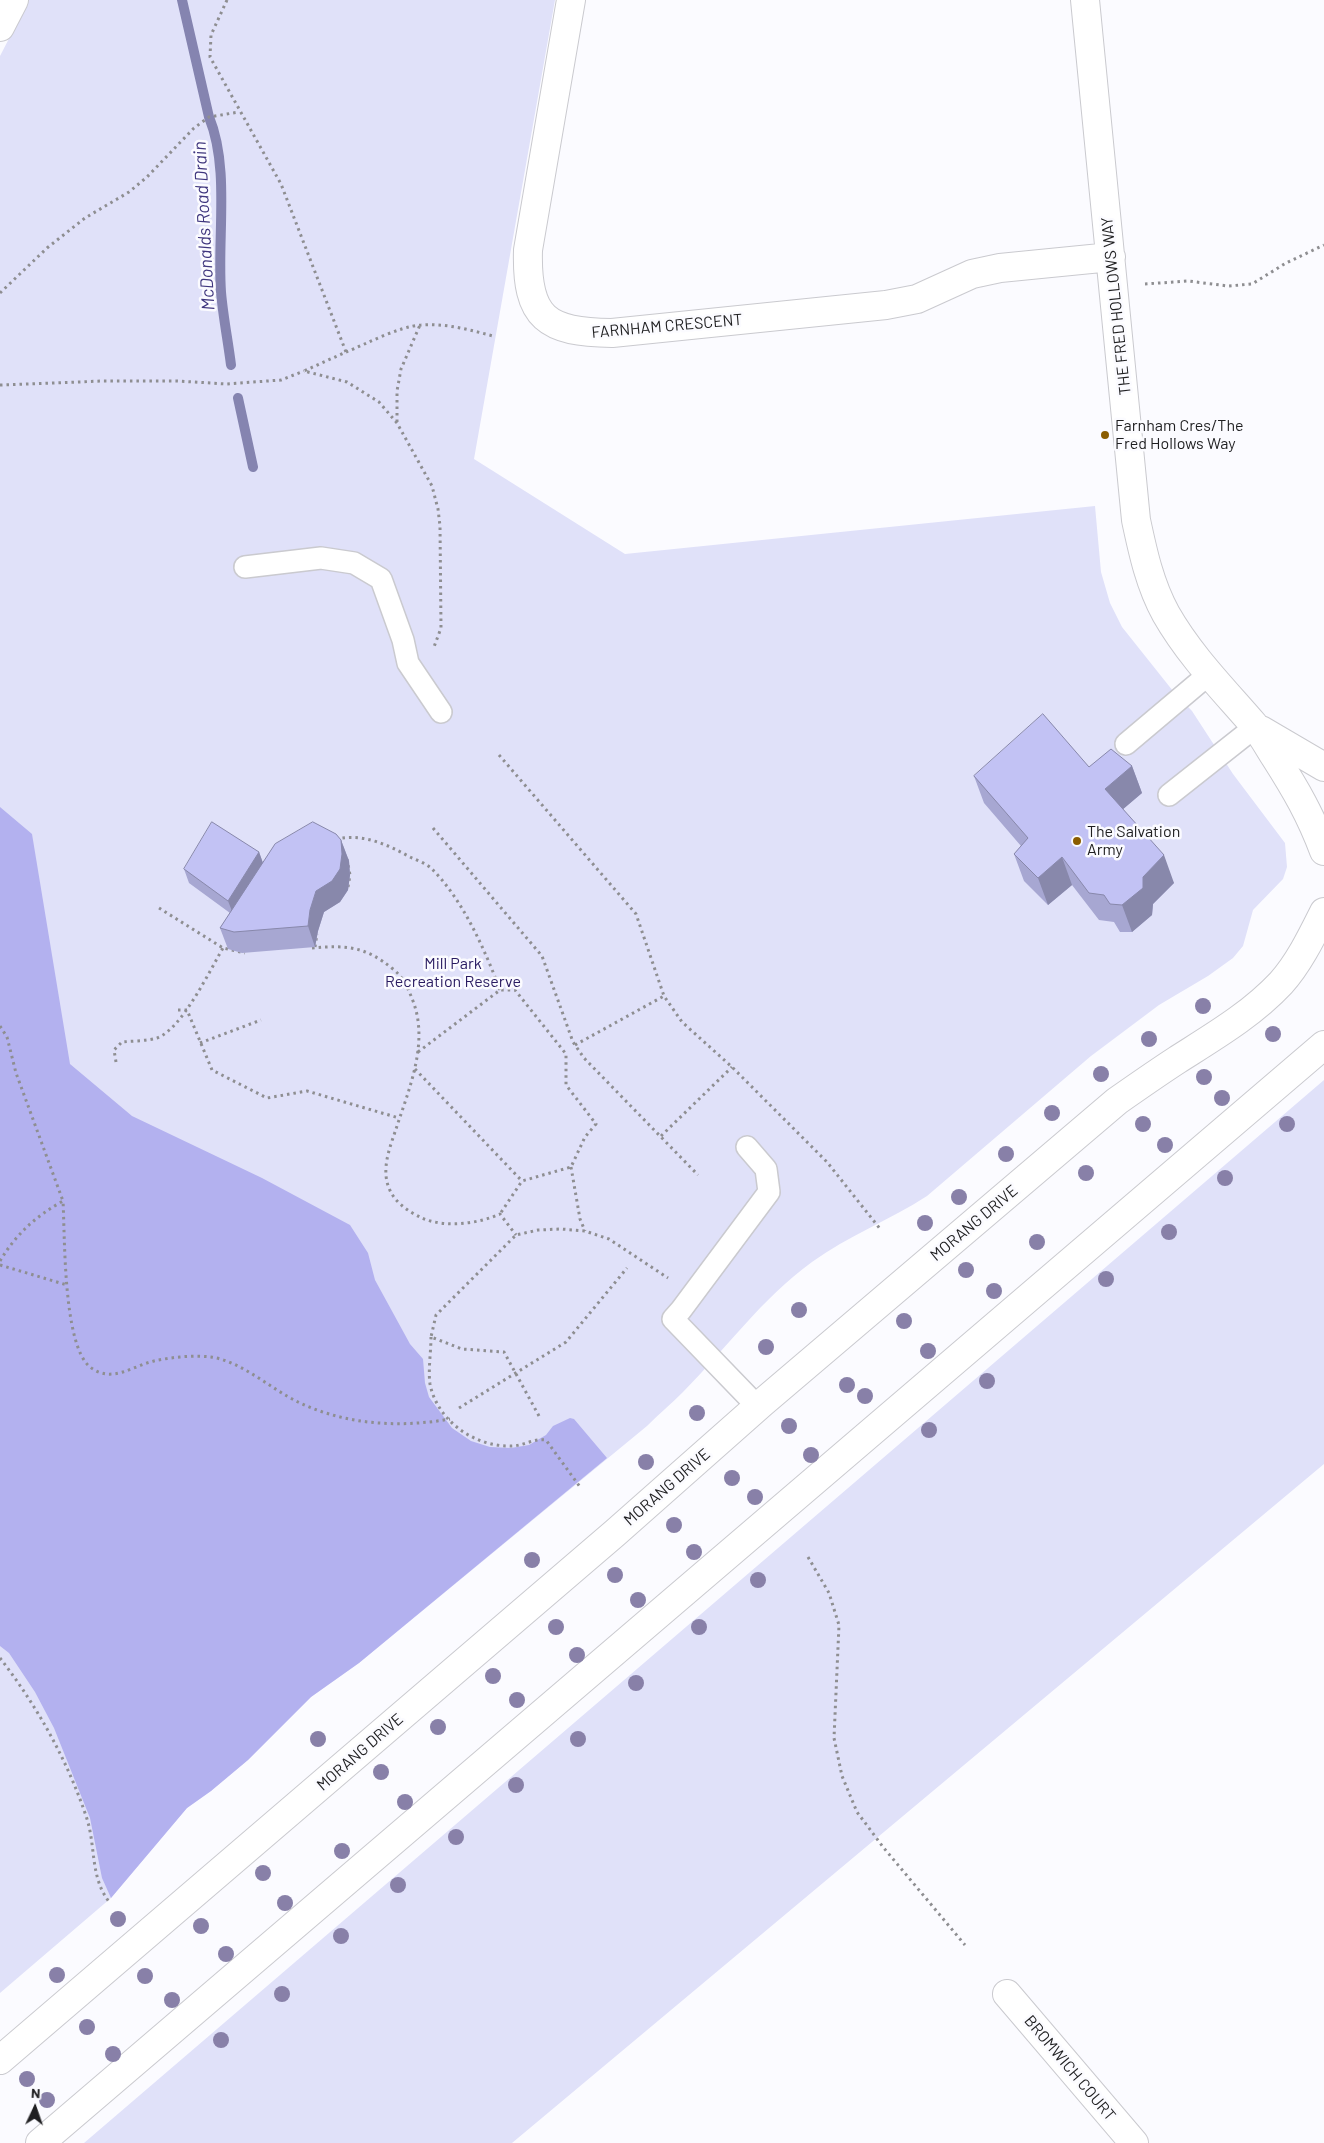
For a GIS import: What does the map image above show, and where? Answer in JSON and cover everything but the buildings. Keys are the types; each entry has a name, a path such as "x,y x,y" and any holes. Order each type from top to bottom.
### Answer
{"main road":[{"path":"0,27 14,0"},
{"name":"FARNHAM CRESCENT","path":"571,0 528,250 527,274 531,294 537,307 546,319 564,330 584,333 612,333 886,305 917,299 972,274 1000,268 1111,257"},
{"name":"THE FRED HOLLOWS WAY","path":"1085,0 1136,520 1144,558 1154,588 1166,613 1187,648 1255,727 1299,794 1312,818 1324,851"},
{"name":"THE FRED HOLLOWS WAY","path":"1255,727 1324,767"},
{"name":"MORANG DRIVE","path":"0,2060 615,1533 758,1407 1117,1101 1176,1060 1220,1034 1248,1012 1281,982 1311,938 1324,912"},
{"path":"40,2143 1324,1045"},
{"name":"BROMWICH COURT","path":"1007,1994 1134,2143"}],"lane":[{"path":"244,567 321,558 354,563 381,579 403,640 408,663 441,712"},
{"path":"1126,744 1209,674"},
{"path":"1169,795 1255,727"},
{"path":"747,1147 766,1169 769,1192 681,1310 672,1319 758,1407"}],"path":[{"path":"227,0 211,35 210,57 239,112 281,184 346,352"},
{"path":"0,294 47,248 85,218 129,192 147,177 194,128 209,117 239,112"},
{"path":"1114,289 1188,281 1228,286 1252,284 1286,263 1324,245"},
{"path":"397,423 397,391 401,370 420,325"},
{"path":"0,385 102,381 178,381 227,384 281,380 391,334 420,325 459,327 493,336"},
{"path":"304,371 347,382 379,402 397,423 432,486 438,509 441,628 433,651"},
{"path":"499,755 636,914 664,996 682,1022 732,1067 827,1162 881,1230"},
{"path":"433,828 542,956 575,1045 584,1058 698,1175"},
{"path":"329,841 345,837 377,840 431,868 456,900 488,956 500,990"},
{"path":"343,855 349,861 348,890"},
{"path":"159,908 223,948 242,953 251,952"},
{"path":"315,947 318,931"},
{"path":"228,949 233,941"},
{"path":"306,948 340,945 364,951 382,960 401,976 417,1010 420,1036 414,1069 387,1156 386,1173 389,1189 406,1210 430,1221 456,1223 489,1219 500,1214 522,1182 572,1168"},
{"path":"116,1062 114,1050 122,1042 157,1038 165,1033 187,1010 223,948"},
{"path":"417,1053 500,990 515,990 566,1054 566,1086 596,1124 585,1137 572,1168 580,1219 585,1231"},
{"path":"575,1045 664,996"},
{"path":"178,1010 187,1010"},
{"path":"187,1010 212,1070 267,1098 306,1091 399,1118"},
{"path":"200,1044 261,1020"},
{"path":"0,1026 7,1037 16,1073 63,1201 70,1321 80,1353 89,1366 99,1372 112,1375 124,1373 153,1361 181,1357 211,1357 229,1363 298,1402 336,1416 366,1422 400,1424 450,1419"},
{"path":"661,1136 732,1067"},
{"path":"414,1069 522,1182"},
{"path":"0,1261 8,1246 27,1225 63,1201"},
{"path":"500,1214 516,1236"},
{"path":"580,1487 546,1440 530,1441 518,1446 493,1444 468,1436 442,1412 430,1384 431,1337 436,1315 516,1236 538,1230 585,1231 609,1239 673,1281"},
{"path":"0,1265 67,1285"},
{"path":"459,1408 566,1342 627,1268"},
{"path":"431,1337 462,1349 504,1352 539,1416"},
{"path":"808,1557 829,1593 839,1626 834,1697 834,1738 842,1776 857,1812 883,1847 966,1945"},
{"path":"0,1658 22,1686 46,1726 73,1785 87,1820 97,1881 110,1903"}],"green space":[{"name":"Mill Park Recreation Reserve","path":"29,0 555,0 474,459 625,554 1095,506 1101,572 1110,603 1122,627 1173,691 1192,711 1233,774 1285,843 1287,867 1283,879 1253,910 1243,946 1233,958 1208,976 1159,1005 1091,1056 927,1196 840,1244 794,1276 777,1291 699,1376 647,1426 359,1663 311,1697 248,1760 187,1808 111,1898 0,1993 0,56"},
{"path":"1324,1080 1324,1464 512,2143 84,2143"}],"shaded area":[{"path":"0,807 32,834 70,1064 132,1116 262,1178 350,1225 368,1253 375,1280 410,1344 423,1359 425,1383 429,1397 452,1428 471,1441 490,1447 511,1448 529,1445 546,1435 553,1426 570,1418 574,1419 607,1458 359,1663 311,1697 248,1760 187,1808 111,1898 102,1878 90,1818 54,1728 35,1692 9,1653 0,1646"}],"waterway":[{"name":"McDonalds Road Drain","path":"182,0 219,158 221,180 221,292 231,365"},
{"name":"McDonalds Road Drain","path":"238,398 253,467"}],"place":[{"name":"Farnham Cres/The Fred Hollows Way","path":"1105,435"},
{"name":"The Salvation Army","path":"1077,841"}]}
